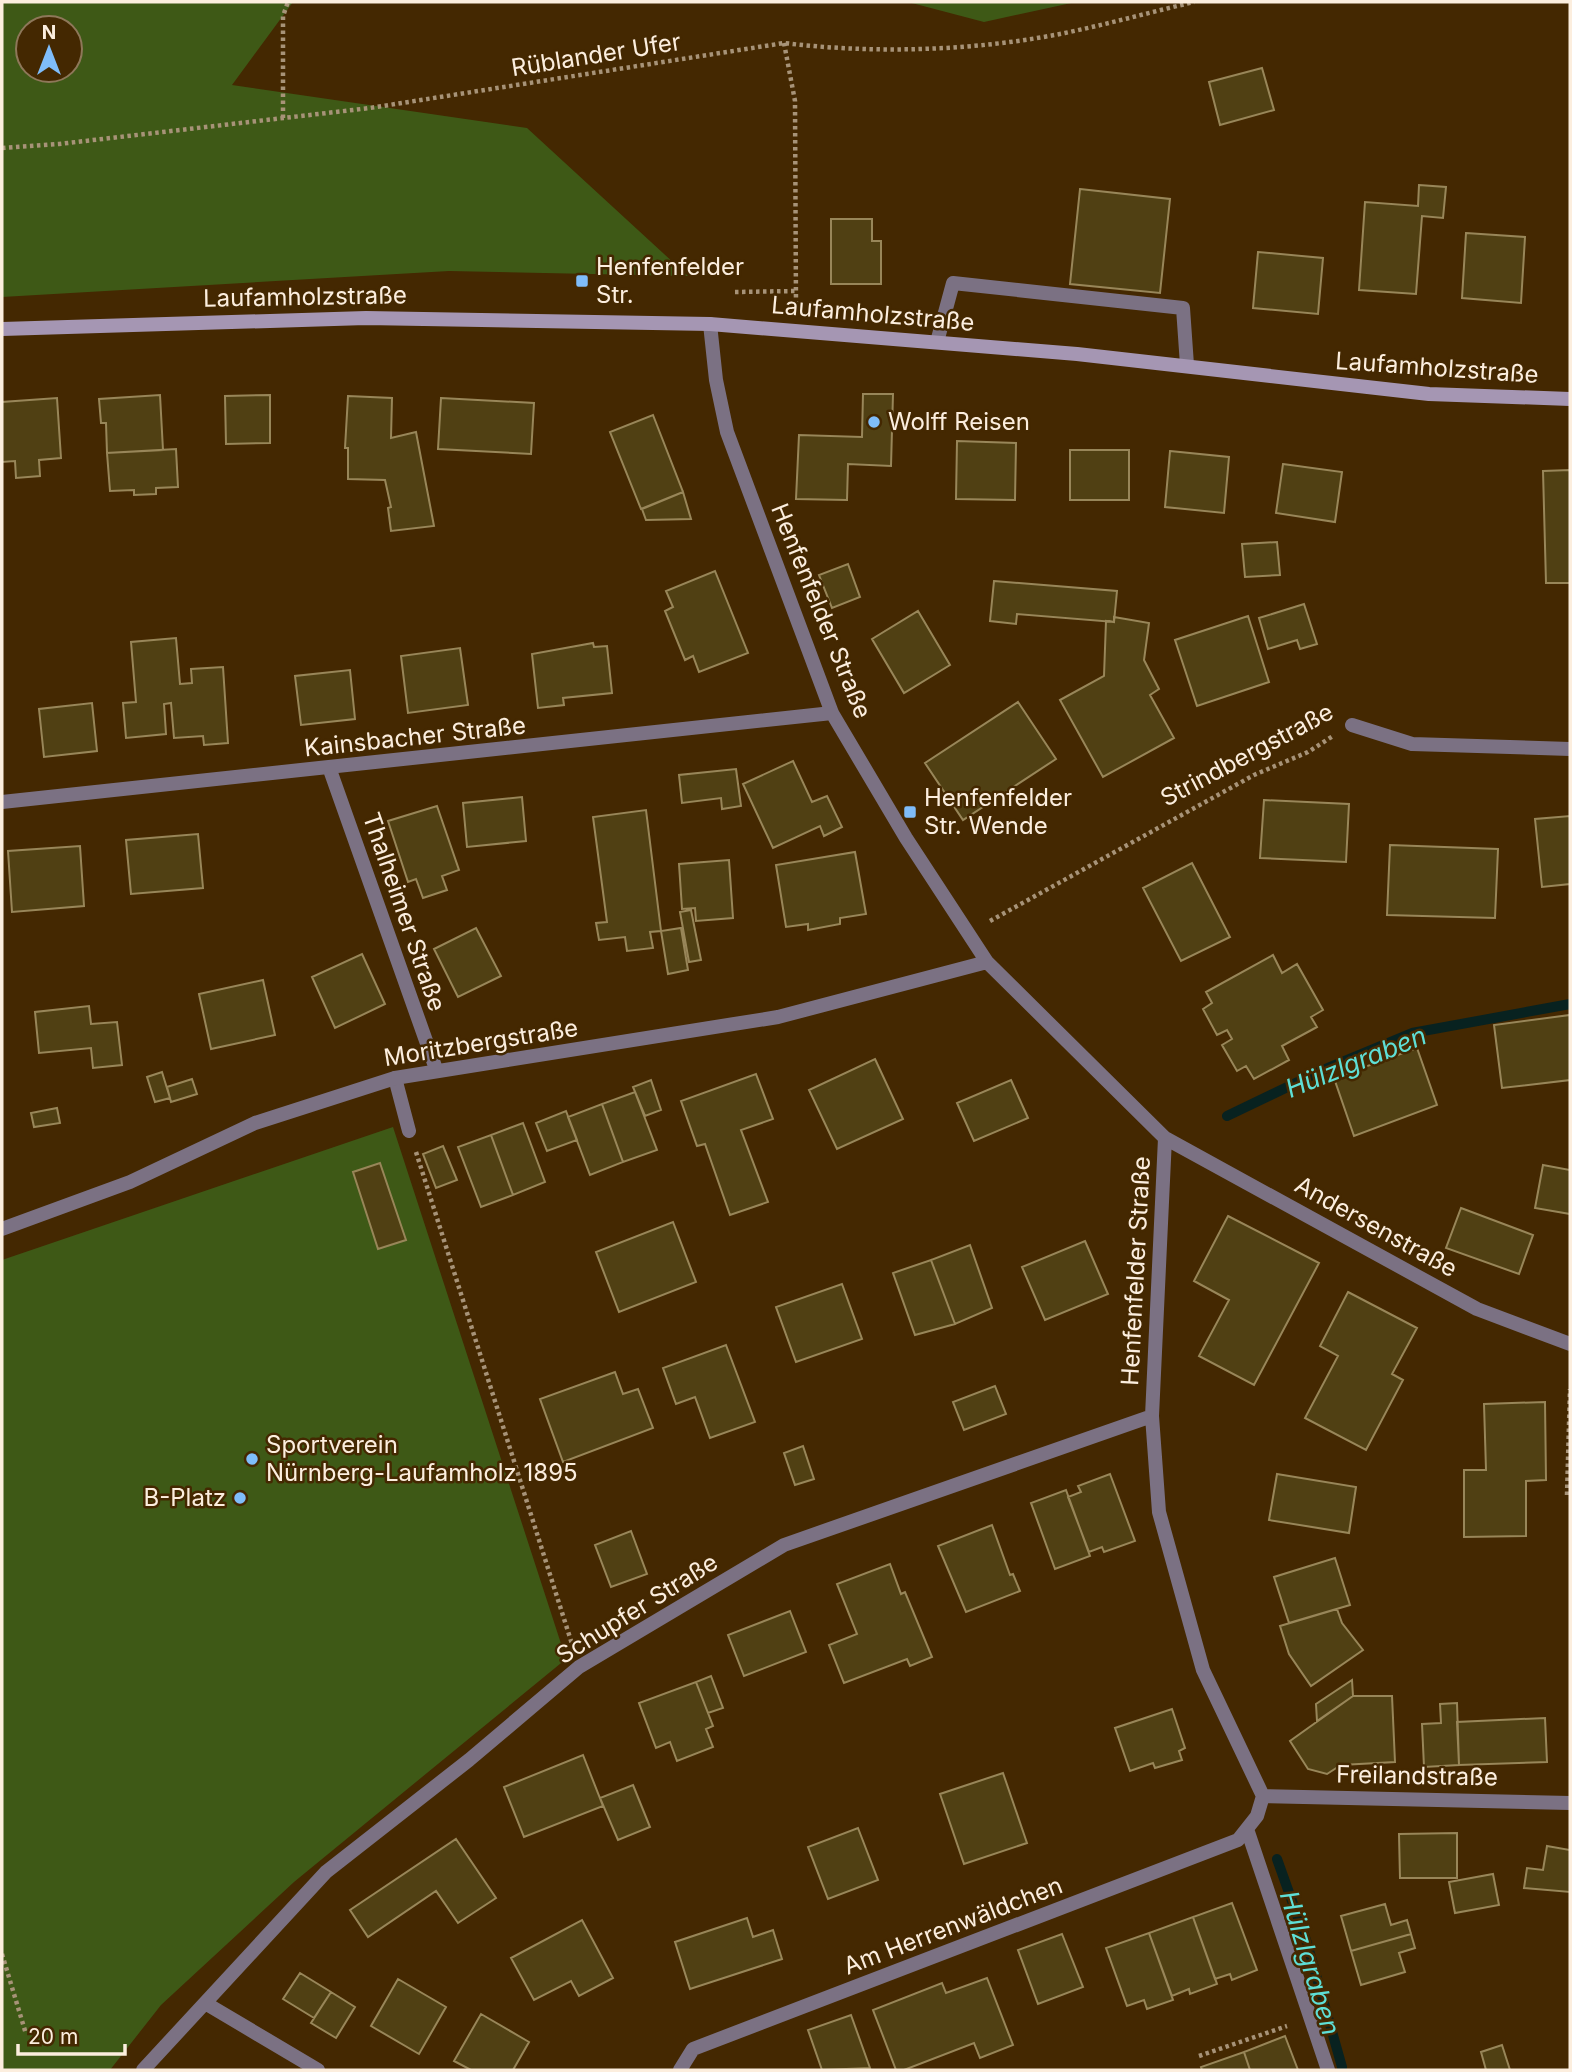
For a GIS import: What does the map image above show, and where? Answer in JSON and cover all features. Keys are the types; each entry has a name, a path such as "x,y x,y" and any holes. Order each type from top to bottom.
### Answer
{"main road":[{"name":"Laufamholzstraße","path":"2,329 366,318 710,324 795,329 1187,365 1429,394 1570,399"}],"street":[{"path":"937,342 953,283 1183,308 1187,365"},
{"name":"Henfenfelder Straße","path":"710,324 716,380 727,432 832,713 906,838 987,962 1165,1139 1152,1416 1158,1512 1203,1670 1263,1796"},
{"name":"Kainsbacher Straße","path":"2,802 330,769 832,713"},
{"name":"Strindbergstraße","path":"1352,725 1412,744 1570,749"},
{"name":"Thalheimer Straße","path":"330,769 436,1069"},
{"name":"Moritzbergstraße","path":"2,1229 130,1182 255,1123 315,1101 395,1078 436,1069 778,1017 987,962"},
{"path":"395,1078 409,1131"},
{"name":"Andersenstraße","path":"1165,1139 1477,1308 1570,1344"},
{"name":"Schupfer Straße","path":"143,2070 326,1872 470,1760 579,1667 784,1545 1152,1416"},
{"path":"1263,1796 1257,1816 1247,1829 1328,2070"},
{"name":"Freilandstraße","path":"1263,1796 1570,1803"},
{"name":"Am Herrenwäldchen","path":"680,2070 693,2049 1182,1865 1238,1840 1247,1829"},
{"path":"205,2003 318,2070"}],"path":[{"path":"283,118 283,16 288,2"},
{"name":"Rüblander Ufer","path":"2,148 59,144 370,108 784,43 835,49 963,46 1063,33 1194,2"},
{"path":"784,43 795,101 795,329"},
{"path":"735,292 796,291"},
{"name":"Strindbergstraße","path":"969,932 1254,775 1308,752 1352,725"},
{"path":"409,1131 579,1667"},
{"path":"1567,1495 1570,1389"},
{"path":"2,1954 26,2034"},
{"path":"1199,2056 1311,2018"}],"green space":[{"path":"2,2 293,2 232,85 527,128 688,276 449,271 2,297"},
{"path":"908,2 1076,2 984,22"},
{"name":"Sportverein Nürnberg-Laufamholz 1895","path":"393,1127 566,1659 294,1882 161,2005 110,2070 2,2070 2,1260"}],"building":[{"path":"1262,68 1274,110 1220,125 1209,82"},
{"path":"1419,185 1446,187 1443,218 1422,216 1416,294 1359,290 1365,202 1418,206"},
{"path":"1080,189 1170,199 1160,293 1070,284"},
{"path":"831,219 872,219 872,241 881,241 881,284 831,284"},
{"path":"1466,233 1525,237 1521,303 1462,298"},
{"path":"1258,252 1323,258 1318,314 1253,308"},
{"path":"863,394 893,394 891,466 848,464 847,500 796,499 799,435 862,437"},
{"path":"160,395 163,450 107,453 106,423 101,423 99,399"},
{"path":"270,395 270,443 226,444 225,396"},
{"path":"348,396 392,398 391,438 416,432 434,526 391,531 388,508 391,507 385,480 348,479 348,448 345,448"},
{"path":"57,398 61,458 39,460 40,476 16,478 15,461 2,462 2,402"},
{"path":"441,398 534,403 531,454 438,449"},
{"path":"653,415 683,492 641,509 610,432"},
{"path":"957,441 1016,443 1015,500 956,499"},
{"path":"176,449 178,487 156,488 156,494 134,495 134,490 110,491 107,453"},
{"path":"1070,450 1129,450 1129,500 1070,500"},
{"path":"1170,451 1229,457 1224,513 1165,507"},
{"path":"1283,464 1342,472 1335,522 1276,513"},
{"path":"1570,470 1570,583 1546,583 1543,471"},
{"path":"683,492 691,519 646,520 642,509"},
{"path":"1277,542 1280,575 1245,577 1242,544"},
{"path":"848,564 860,597 832,608 819,575"},
{"path":"715,571 748,653 699,672 693,656 685,660 665,611 673,607 666,591"},
{"path":"994,581 1117,591 1114,622 1017,614 1016,624 990,621"},
{"path":"1304,604 1317,644 1300,649 1297,640 1268,649 1259,618"},
{"path":"918,611 950,665 904,693 872,639"},
{"path":"1248,616 1269,682 1197,706 1175,640"},
{"path":"1114,617 1149,623 1144,660 1159,689 1150,695 1174,738 1103,777 1060,700 1104,676 1106,621 1114,622"},
{"path":"176,638 180,684 192,683 191,669 223,667 228,743 204,745 203,736 174,738 171,703 164,704 166,734 126,738 123,703 136,702 131,642"},
{"path":"593,643 594,647 607,646 612,693 563,698 564,705 538,708 532,654"},
{"path":"460,648 468,705 408,713 401,656"},
{"path":"350,670 355,719 301,725 295,676"},
{"path":"1018,702 1056,759 963,820 925,763"},
{"path":"92,703 97,751 44,757 39,709"},
{"path":"793,761 812,802 827,796 842,827 824,836 820,826 773,848 743,784"},
{"path":"736,769 741,806 722,809 721,798 682,803 679,775"},
{"path":"522,797 526,841 467,847 463,803"},
{"path":"1264,800 1349,804 1346,862 1260,858"},
{"path":"437,806 459,870 442,876 447,890 423,898 416,879 408,882 388,821"},
{"path":"646,810 661,931 650,932 653,948 627,951 625,937 599,940 596,923 607,922 593,817"},
{"path":"1570,816 1570,884 1542,887 1535,819"},
{"path":"198,834 203,888 131,894 126,840"},
{"path":"1390,845 1498,849 1495,918 1387,915"},
{"path":"80,846 84,906 12,912 8,851"},
{"path":"855,852 866,914 840,918 840,924 808,930 808,924 786,927 776,865"},
{"path":"729,860 733,918 696,921 695,908 682,909 679,864"},
{"path":"1192,863 1230,937 1181,961 1143,888"},
{"path":"691,910 701,960 689,962 680,912"},
{"path":"476,928 501,976 458,997 434,949"},
{"path":"681,928 688,970 668,974 661,931"},
{"path":"362,954 385,1004 335,1028 312,977"},
{"path":"1273,955 1282,973 1297,964 1323,1010 1311,1017 1317,1027 1282,1046 1289,1060 1254,1079 1246,1066 1237,1071 1222,1045 1232,1039 1227,1030 1217,1035 1203,1009 1212,1003 1206,992"},
{"path":"263,980 275,1035 211,1049 199,994"},
{"path":"89,1006 91,1024 117,1022 122,1065 93,1068 91,1048 39,1053 35,1012"},
{"path":"1570,1015 1570,1080 1502,1088 1494,1025"},
{"path":"1417,1048 1437,1105 1354,1136 1334,1078"},
{"path":"875,1059 903,1119 837,1149 809,1090"},
{"path":"162,1072 170,1098 155,1102 147,1077"},
{"path":"756,1074 773,1119 741,1130 768,1202 730,1215 705,1144 697,1146 681,1101"},
{"path":"192,1079 197,1094 171,1102 167,1087"},
{"path":"651,1080 661,1110 645,1116 633,1087"},
{"path":"1011,1080 1028,1118 974,1141 957,1103"},
{"path":"635,1092 657,1150 623,1162 602,1104"},
{"path":"602,1104 623,1162 590,1175 568,1117"},
{"path":"57,1108 60,1123 34,1127 31,1113"},
{"path":"566,1111 577,1140 547,1151 536,1123"},
{"path":"523,1123 545,1182 513,1195 491,1135"},
{"path":"491,1135 513,1195 481,1207 458,1147"},
{"path":"443,1146 457,1180 436,1188 423,1154"},
{"path":"380,1163 406,1240 378,1249 353,1172"},
{"path":"1543,1165 1570,1170 1570,1214 1535,1208"},
{"path":"1461,1208 1533,1235 1519,1274 1446,1248"},
{"path":"1228,1216 1319,1263 1254,1385 1199,1356 1229,1300 1194,1281"},
{"path":"673,1222 696,1282 619,1312 596,1252"},
{"path":"1085,1241 1108,1294 1045,1320 1022,1267"},
{"path":"970,1245 992,1308 955,1324 931,1260"},
{"path":"931,1260 955,1324 915,1335 893,1273"},
{"path":"842,1284 862,1339 796,1362 776,1307"},
{"path":"1348,1292 1417,1328 1392,1374 1403,1380 1366,1450 1305,1418 1338,1356 1320,1346"},
{"path":"726,1345 755,1422 710,1438 695,1397 676,1404 663,1368"},
{"path":"615,1372 623,1394 638,1389 653,1428 563,1462 540,1399"},
{"path":"995,1386 1006,1414 964,1430 953,1402"},
{"path":"1545,1402 1546,1480 1526,1481 1526,1536 1464,1537 1464,1470 1486,1470 1484,1404"},
{"path":"803,1446 814,1479 795,1485 784,1453"},
{"path":"1110,1474 1135,1541 1104,1552 1102,1547 1089,1552 1068,1497 1081,1492 1078,1486"},
{"path":"1277,1474 1356,1487 1349,1533 1269,1520"},
{"path":"1066,1490 1090,1556 1055,1569 1031,1503"},
{"path":"992,1525 1010,1575 1013,1574 1020,1591 966,1612 938,1546"},
{"path":"631,1531 647,1574 611,1587 595,1545"},
{"path":"1335,1558 1350,1605 1289,1623 1274,1577"},
{"path":"890,1564 901,1594 905,1592 932,1657 910,1666 907,1659 844,1683 829,1645 857,1634 837,1584"},
{"path":"1337,1609 1342,1623 1363,1650 1311,1686 1289,1654 1280,1626"},
{"path":"790,1611 806,1652 744,1676 728,1635"},
{"path":"711,1676 723,1708 708,1713 696,1682"},
{"path":"1352,1680 1353,1696 1317,1721 1316,1704"},
{"path":"696,1682 713,1726 706,1729 713,1747 677,1761 670,1742 656,1748 639,1703"},
{"path":"1353,1696 1392,1696 1395,1762 1341,1765 1327,1774 1308,1769 1290,1741"},
{"path":"1457,1703 1459,1765 1424,1767 1422,1724 1441,1723 1440,1704"},
{"path":"1172,1709 1185,1748 1179,1751 1182,1760 1155,1768 1153,1763 1130,1771 1115,1728"},
{"path":"1545,1718 1547,1762 1459,1765 1457,1722"},
{"path":"583,1755 603,1806 524,1837 504,1787"},
{"path":"1003,1773 1027,1843 964,1864 940,1794"},
{"path":"633,1785 650,1827 618,1840 600,1798"},
{"path":"858,1828 878,1880 828,1899 808,1847"},
{"path":"1457,1833 1457,1878 1400,1878 1399,1834"},
{"path":"456,1839 496,1898 458,1923 436,1891 368,1937 350,1910"},
{"path":"1547,1846 1570,1850 1570,1892 1524,1888 1527,1868 1543,1870"},
{"path":"1493,1874 1499,1905 1455,1913 1449,1882"},
{"path":"1232,1903 1257,1970 1232,1980 1230,1974 1215,1979 1193,1917"},
{"path":"1385,1904 1391,1925 1407,1920 1411,1934 1351,1951 1341,1916"},
{"path":"1193,1917 1217,1984 1190,1994 1189,1989 1172,1996 1149,1933"},
{"path":"747,1918 753,1937 773,1930 782,1959 690,1989 675,1942"},
{"path":"582,1920 613,1978 579,1996 571,1981 534,2000 511,1958"},
{"path":"1149,1933 1173,2000 1147,2009 1144,2000 1127,2006 1106,1948"},
{"path":"1062,1934 1083,1987 1038,2004 1018,1950"},
{"path":"1411,1934 1415,1948 1399,1953 1405,1972 1361,1985 1351,1951"},
{"path":"300,1973 331,1992 314,2018 283,1999"},
{"path":"987,1978 1013,2045 980,2058 974,2043 904,2070 896,2070 873,2010 942,1983 946,1993"},
{"path":"398,1979 446,2007 419,2054 371,2026"},
{"path":"331,1992 355,2007 336,2038 311,2023"},
{"path":"481,2014 529,2042 513,2070 471,2070 454,2061"},
{"path":"851,2015 870,2068 822,2070 808,2030"},
{"path":"1285,2036 1298,2070 1250,2070 1244,2052"},
{"path":"1502,2045 1510,2070 1486,2070 1481,2052"},
{"path":"1244,2052 1250,2070 1202,2070 1201,2067"}],"waterway":[{"name":"Hülzlgraben","path":"1227,1116 1325,1069 1412,1033 1570,1004"},
{"name":"Hülzlgraben","path":"1277,1859 1307,1943 1342,2067"}],"place":[{"name":"Henfenfelder Str.","path":"582,281"},
{"name":"Wolff Reisen","path":"874,422"},
{"name":"Henfenfelder Str. Wende","path":"910,812"},
{"name":"Sportverein Nürnberg-Laufamholz 1895","path":"252,1459"},
{"name":"B-Platz","path":"240,1498"}]}
